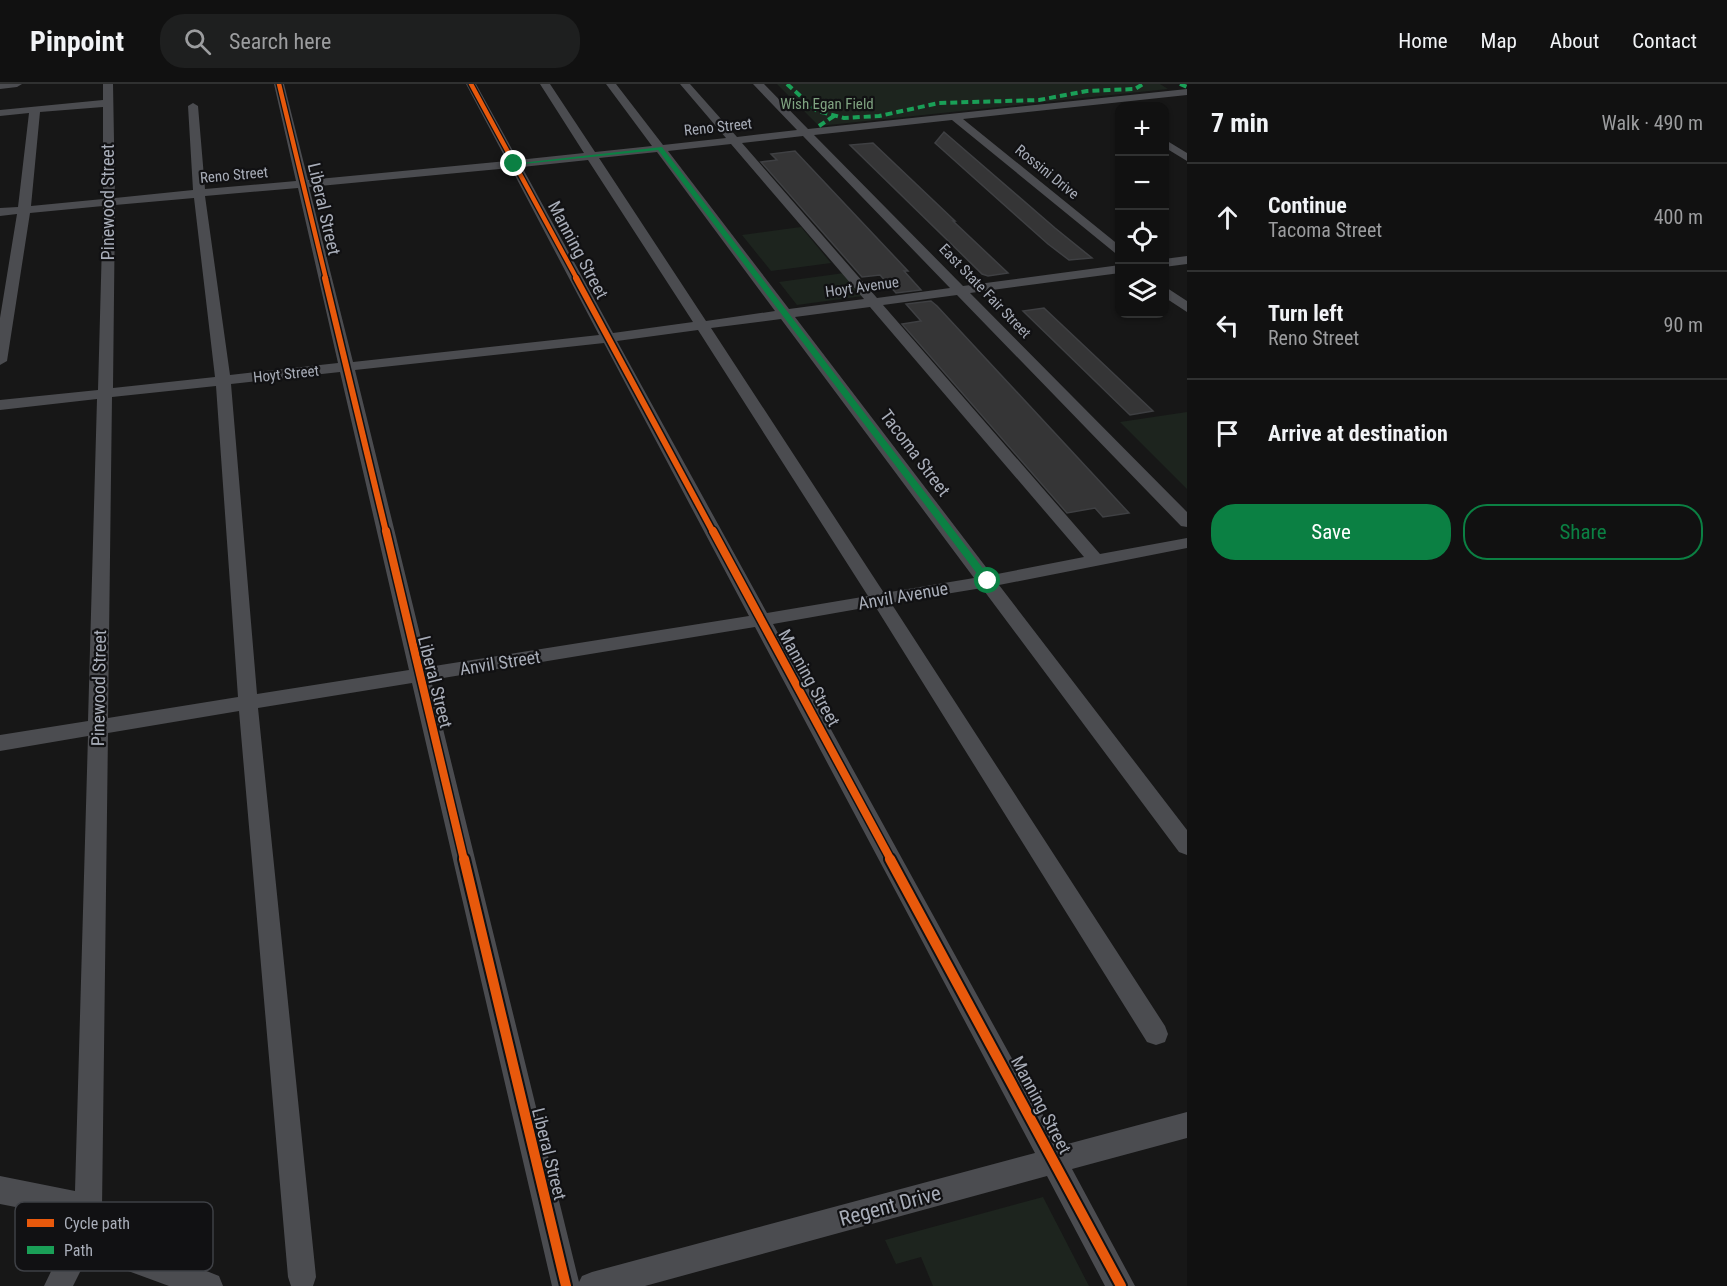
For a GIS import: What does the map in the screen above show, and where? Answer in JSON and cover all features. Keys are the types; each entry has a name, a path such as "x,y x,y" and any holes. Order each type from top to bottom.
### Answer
{"street":[{"path":"0,86 17,84"},
{"path":"279,84 284,84"},
{"name":"Liberal Street","path":"279,84 566,1286"},
{"name":"Manning Street","path":"471,84 1121,1286"},
{"path":"545,84 880,600 1156,1034"},
{"name":"Tacoma Street","path":"611,84 1187,846"},
{"path":"685,84 1096,561"},
{"name":"East State Fair Street","path":"758,84 1187,522"},
{"name":"Reno Street","path":"0,212 514,164 1187,92"},
{"path":"0,113 35,110 108,93"},
{"name":"Pinewood Street","path":"88,1202 109,202 108,93"},
{"path":"1103,101 1115,109"},
{"path":"193,106 199,193 223,381 248,704 302,1277"},
{"path":"0,361 24,210 35,110"},
{"name":"Rossini Drive","path":"954,117 1115,250"},
{"path":"1169,145 1187,158"},
{"path":"1169,262 1187,260"},
{"name":"Hoyt Avenue","path":"608,337 1115,270"},
{"path":"1169,294 1187,308"},
{"name":"Hoyt Street","path":"0,405 608,337"},
{"name":"Anvil Avenue","path":"760,620 988,581 1187,543"},
{"name":"Anvil Street","path":"98,728 760,620"},
{"path":"0,743 98,728"},
{"name":"Regent Drive","path":"592,1286 1187,1125"},
{"path":"0,1190 59,1202"},
{"name":"Pinewood Street","path":"58,1286 65,1271"},
{"path":"167,1271 209,1286"}],"green space":[{"name":"Wish Egan Field","path":"777,84 1160,84 1168,89 819,126"},
{"path":"801,227 831,263 771,271 742,235"},
{"path":"844,273 863,296 797,305 779,282"},
{"path":"1187,412 1187,489 1120,422"},
{"path":"1043,1197 1089,1286 933,1286 921,1257 896,1264 885,1240"}],"building":[{"path":"944,132 1092,258 1069,260 1048,244 935,143"},
{"path":"873,143 1008,273 988,276 982,274 850,145"},
{"path":"795,151 908,271 904,271 921,290 896,293 880,275 862,277 761,162 777,160 771,154"},
{"path":"931,301 1129,513 1103,517 1095,508 1067,513 902,324 921,321 906,304"},
{"path":"1044,308 1153,411 1130,415 1023,311"}],"marked path":[{"path":"787,84 817,111 844,118 879,116 939,103 1039,100 1087,91 1135,89 1143,84"},
{"path":"1180,84 1187,87"},
{"path":"819,126 834,116"}],"cycle path":[{"path":"279,84 566,1286"},
{"path":"471,84 1121,1286"}],"route":[{"path":"514,164 660,148 988,581"}]}
